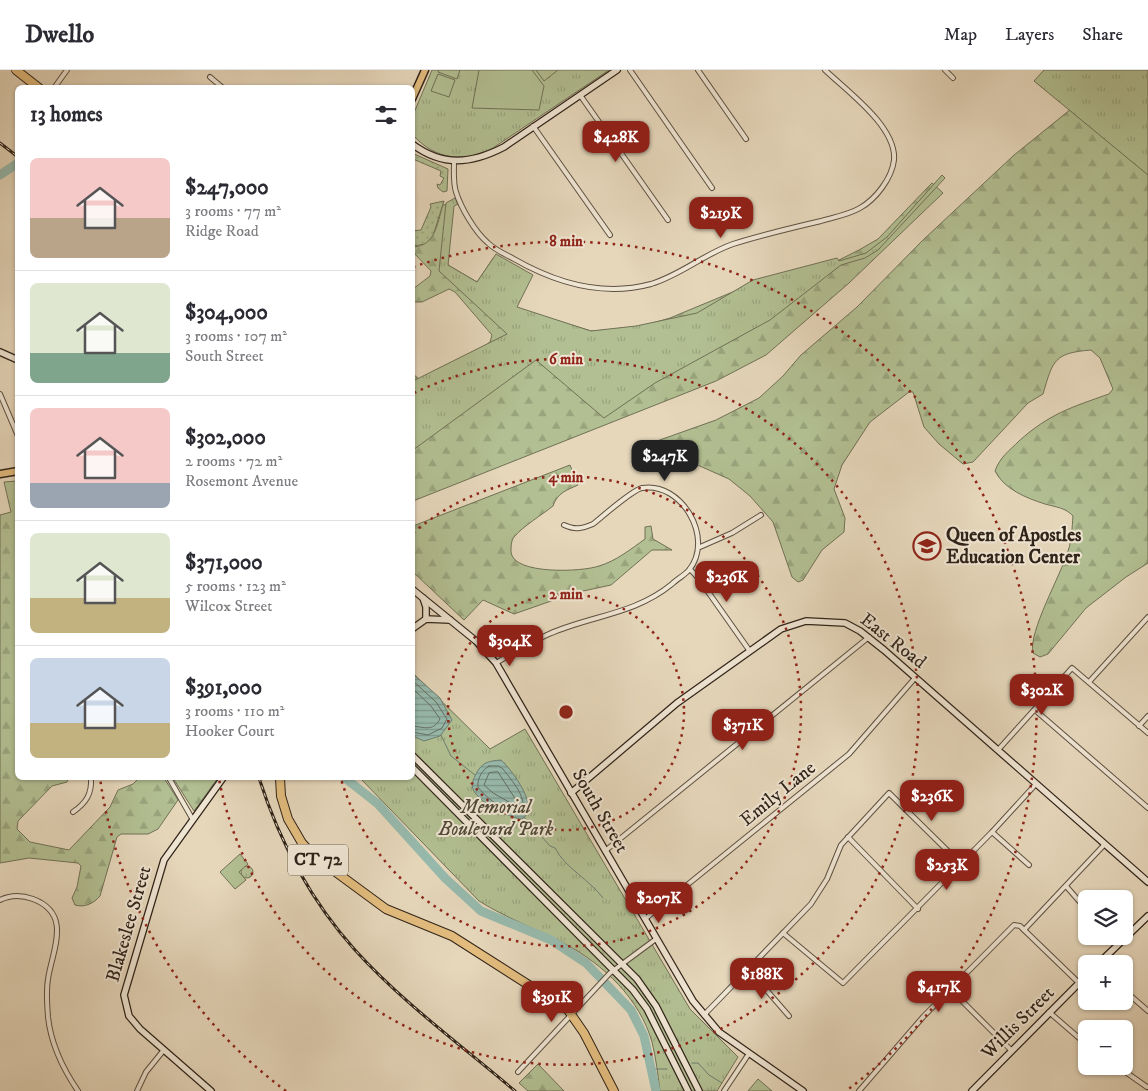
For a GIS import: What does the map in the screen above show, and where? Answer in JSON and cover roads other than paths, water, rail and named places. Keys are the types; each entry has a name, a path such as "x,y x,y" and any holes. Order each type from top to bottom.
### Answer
{"highway":[{"path":"16,70 35,85"},
{"name":"CT 72","path":"280,780 283,806 291,826 306,847 323,864 386,909 452,936 555,1001 572,1015 584,1033 614,1091"}],"main road":[{"path":"415,92 425,70"},
{"path":"415,146 430,155 454,162 469,161 488,155 617,70"},
{"path":"0,352 15,359"},
{"path":"0,474 15,472"},
{"name":"South Street","path":"415,590 476,641 496,663 656,939 704,1016 719,1032 748,1055 802,1091"},
{"path":"422,596 426,607 426,619"},
{"path":"415,626 426,619 440,618 452,620"},
{"name":"East Road","path":"571,793 676,703 781,629 806,622 845,623 856,628 869,638 1148,882"},
{"path":"415,758 637,979 656,1006 699,1091"},
{"path":"415,771 634,990 647,1010 688,1091"},
{"name":"Blakeslee Street","path":"211,1091 163,1050 129,1016 124,1006 124,995 160,867 222,780"},
{"path":"1133,930 1148,916"},
{"path":"1107,955 1118,945"},
{"name":"Willis Street","path":"972,1091 1078,984"}],"street":[{"path":"56,85 67,70"},
{"path":"630,70 712,188"},
{"path":"698,70 746,139"},
{"path":"454,162 454,186 459,200 482,237 496,249 534,270 576,286 610,288 651,284 686,270 730,245 850,213 868,202 883,185 893,166 894,150 892,140 882,126 825,70"},
{"path":"945,70 952,78"},
{"path":"210,77 219,85"},
{"path":"580,95 668,220"},
{"path":"533,126 610,235"},
{"path":"0,394 15,429"},
{"path":"496,663 550,634 626,611 658,595 690,569 700,546 696,524 682,504 672,495 654,488 640,489 584,528 575,530 564,525"},
{"path":"700,546 732,533 760,515"},
{"path":"690,569 699,578 749,650"},
{"path":"1089,682 1148,617"},
{"path":"606,851 869,638"},
{"path":"998,750 1072,668 1148,733"},
{"name":"Emily Lane","path":"645,919 849,754 915,678"},
{"path":"1035,710 1148,808"},
{"path":"1140,726 1148,716"},
{"path":"72,812 82,806 89,796 91,780"},
{"path":"169,780 193,820"},
{"path":"783,933 842,984 918,909 1036,784"},
{"path":"704,1016 749,970 816,896 827,879 841,845 889,793 961,864"},
{"path":"992,832 1029,864"},
{"path":"848,837 918,909"},
{"path":"1024,930 1104,845"},
{"path":"1066,886 1078,900"},
{"path":"0,900 14,896 26,896 41,903 54,918 58,930 48,980 48,1018 56,1052 64,1071 78,1091"},
{"path":"859,1091 950,989 1016,924 1078,982"},
{"path":"518,1072 608,975 656,939"},
{"path":"749,970 789,1016"},
{"path":"950,989 1011,1050"},
{"path":"1133,998 1148,1011"},
{"path":"1049,1012 1078,1037"},
{"path":"137,1091 146,1072 163,1050"},
{"path":"724,1091 748,1055"},
{"path":"1130,1075 1147,1087"}],"water":[{"path":"415,676 440,698 452,720 440,736 424,741 415,737"},
{"path":"501,760 512,772 527,798 527,814 522,819 510,816 487,804 473,789 472,785 478,770 489,762"}],"waterway":[{"path":"0,175 15,165"},
{"path":"441,735 451,756 475,775"},
{"path":"348,780 378,804 445,878 481,911 551,940 586,963 631,1010 644,1036 656,1091"},
{"path":"524,817 550,846 555,848 565,862 603,898"},
{"path":"692,1063 698,1063 709,1075 722,1083"},
{"path":"651,1069 667,1069"}],"railway":[{"path":"0,143 15,155"},
{"path":"260,780 276,824 298,869 339,931 392,988 515,1091"}],"place":[{"name":"Queen of Apostles Education Center","path":"927,546"}],"park label":[{"name":"Memorial Boulevard Park","path":"496,818"}]}
